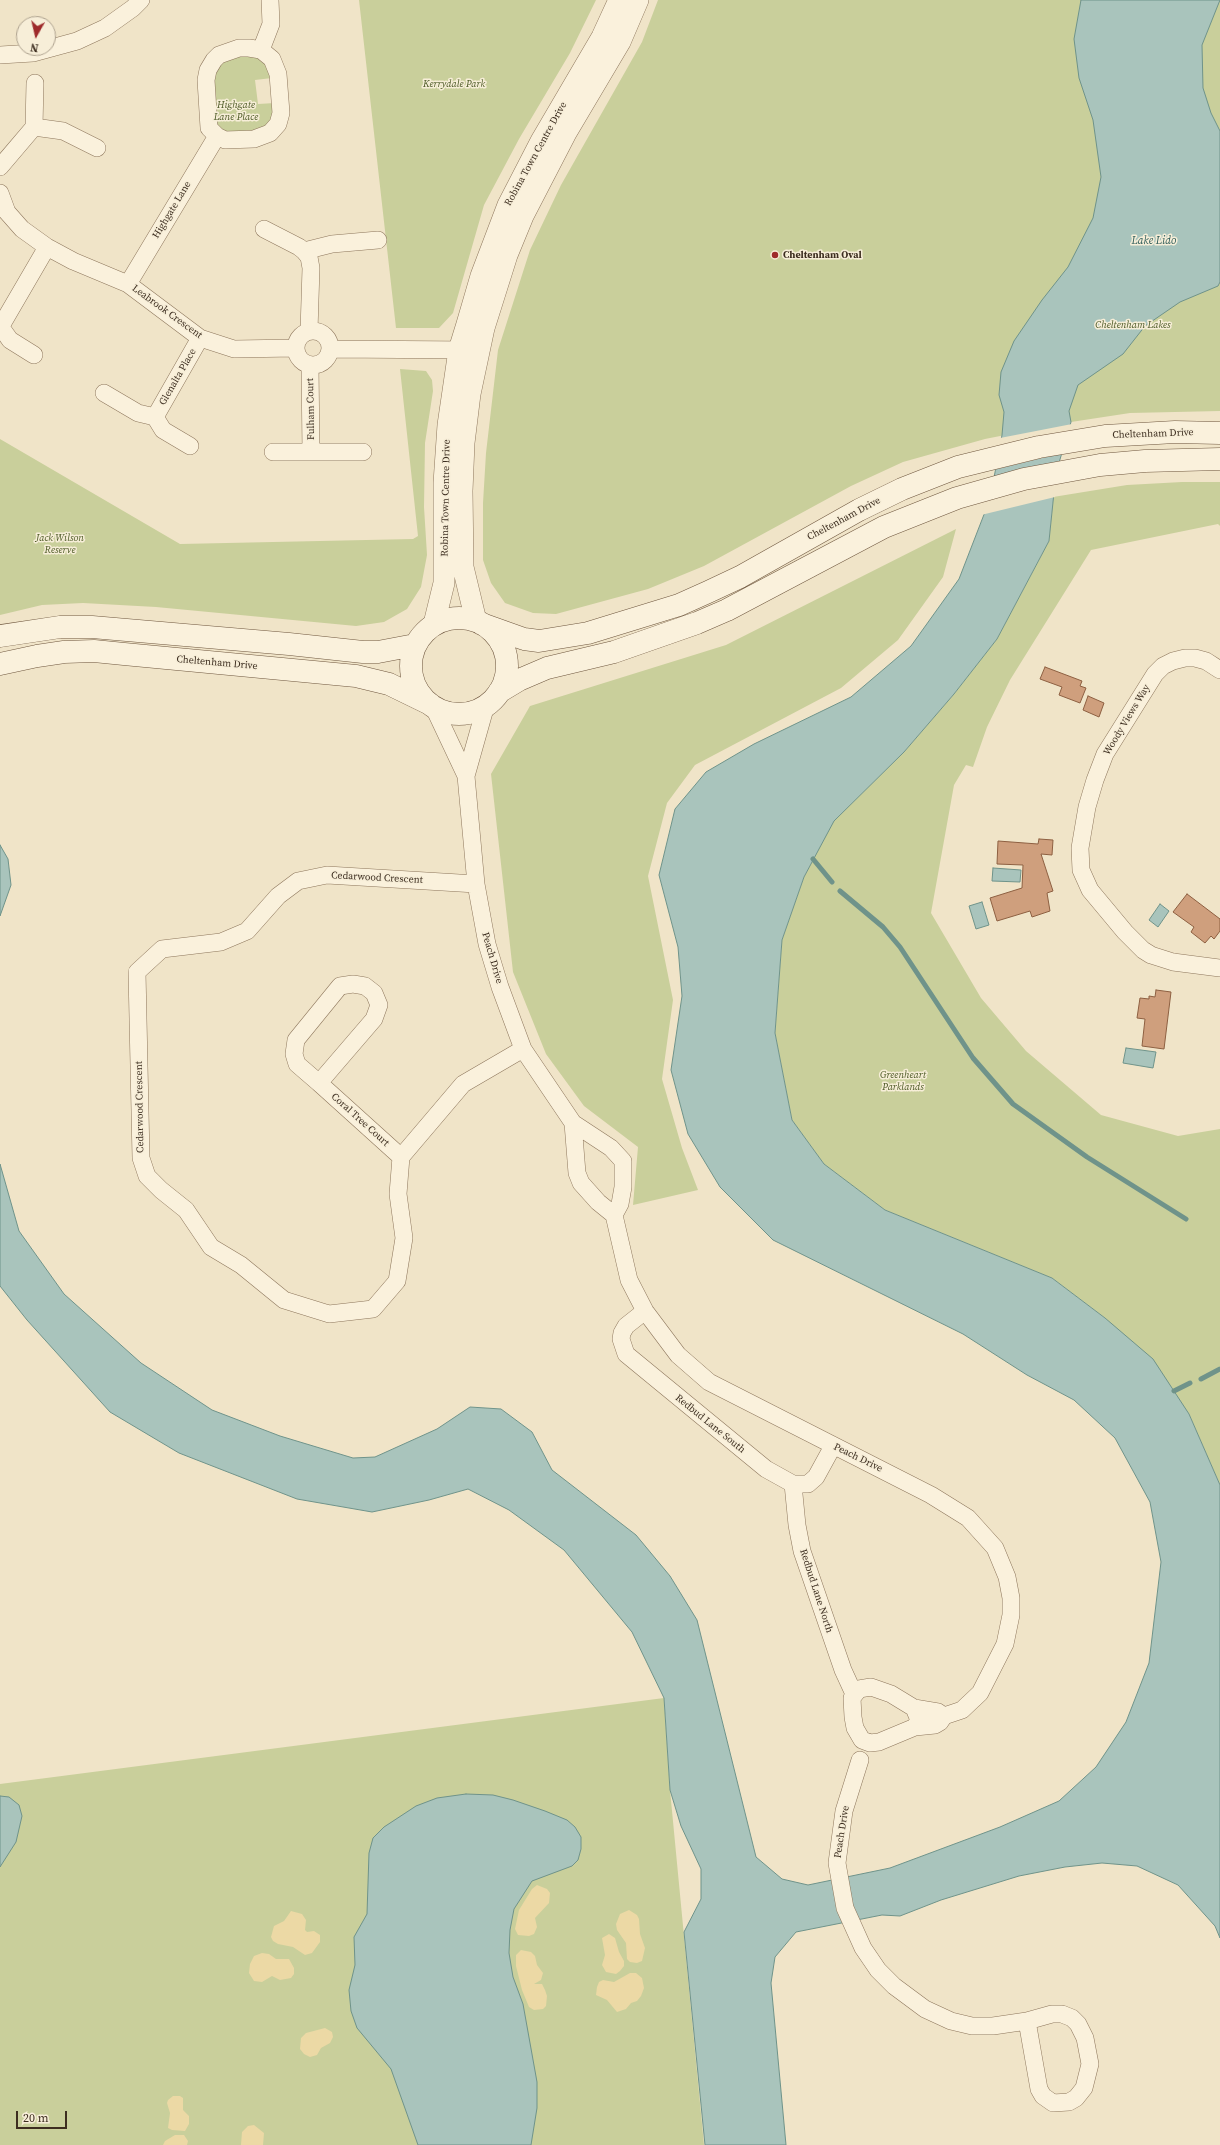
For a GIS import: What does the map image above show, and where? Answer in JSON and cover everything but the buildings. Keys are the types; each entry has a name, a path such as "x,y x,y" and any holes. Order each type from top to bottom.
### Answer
{"main road":[{"name":"Cheltenham Drive","path":"479,622 519,637 539,641 588,633 638,619 679,605 708,592 740,577 859,510 902,489 958,467 1040,447 1105,436 1175,432 1220,433"},
{"path":"492,699 506,675 506,655 498,638 479,622 457,618 434,624 423,633 415,645 411,659 413,681 419,694 431,705 444,712 463,714 475,711 519,680 547,668 614,652 703,621 757,595 878,530 957,498 1024,479 1100,465 1145,461 1220,459"},
{"path":"0,636 60,627 92,626 274,642 362,652 378,652 415,645"},
{"name":"Cheltenham Drive","path":"0,664 36,656 64,652 94,651 140,655 356,676 396,687 431,705"}],"street":[{"path":"0,55 33,53 77,41 105,28 133,8 141,0"},
{"path":"261,50 271,24 270,0"},
{"name":"Robina Town Centre Drive","path":"479,622 463,567 462,491 465,436 470,394 469,350 481,276 508,204 545,135 602,37 619,0"},
{"name":"Robina Town Centre Drive","path":"434,624 444,583 444,483 448,426 469,350 523,216 556,150 620,42 638,0"},
{"path":"244,48 261,50 270,55 277,68 281,107 278,124 270,133 254,139 225,140 216,136 209,128 208,124 206,84 208,70 214,60 225,53 244,48"},
{"path":"0,184 3,177 0,167 34,127 35,83"},
{"path":"34,127 63,131 97,148"},
{"name":"Highgate Lane","path":"128,284 216,136"},
{"name":"Leabrook Crescent","path":"0,193 7,212 22,229 47,247 73,261 128,284 200,338 234,350 296,348"},
{"path":"264,229 304,250 309,258 311,268 309,331"},
{"path":"304,250 332,244 378,240"},
{"path":"34,355 10,340 0,326 47,247"},
{"path":"309,331 316,331 327,337 331,349 326,360 316,365 310,365 298,357 296,348 298,339 309,331"},
{"name":"Glenalta Place","path":"155,417 200,338"},
{"path":"331,349 469,350"},
{"name":"Fulham Court","path":"310,365 311,452"},
{"name":"Glenalta Place","path":"104,393 138,413 155,417 163,430 190,446"},
{"name":"Fulham Court","path":"273,452 363,452"},
{"name":"Woody Views Way","path":"1220,670 1206,661 1195,658 1185,658 1173,661 1163,666 1155,674 1105,754 1087,807 1080,848 1081,870 1090,890 1125,932 1143,950 1151,955 1173,962 1220,968"},
{"name":"Peach Drive","path":"466,776 492,699"},
{"name":"Peach Drive","path":"431,705 466,776 476,884 486,944 523,1049 573,1123 611,1148 623,1161 623,1187 620,1204 614,1216 629,1280 645,1311 678,1354 709,1382 931,1495 968,1518 988,1537 1002,1561 1011,1598 1011,1616 1005,1644 980,1693 962,1710 944,1716 940,1722 935,1725 915,1727 874,1743 872,1751 860,1760"},
{"name":"Cedarwood Crescent","path":"401,1157 398,1194 404,1238 397,1281 373,1308 329,1314 284,1300 241,1265 211,1247 186,1210 161,1190 147,1176 140,1158 137,972 162,949 221,942 247,931 278,896 298,881 328,875 476,884"},
{"name":"Coral Tree Court","path":"319,1083 374,1019 379,1005 374,993 365,986 353,984 340,986 296,1040 294,1054 297,1064 401,1157"},
{"path":"401,1157 463,1084 523,1049"},
{"path":"573,1123 576,1168 581,1183 598,1202 614,1216"},
{"name":"Redbud Lane South","path":"645,1311 626,1326 622,1333 621,1339 626,1354 744,1452 766,1469 793,1484"},
{"path":"793,1484 803,1485 812,1481 833,1446"},
{"name":"Redbud Lane North","path":"793,1484 796,1519 802,1550 843,1670 854,1694"},
{"path":"854,1694 861,1688 876,1688 914,1708 938,1712 944,1716"},
{"name":"Peach Drive","path":"854,1694 852,1698 853,1717 858,1735 860,1760 840,1831 837,1862 838,1877 845,1908 863,1948 878,1970 894,1986 934,2014 951,2021 972,2026 1002,2025 1027,2021 1052,2014 1062,2014 1072,2018 1082,2030 1088,2047 1089,2072 1084,2088 1076,2098 1069,2102 1053,2103 1043,2096 1039,2089 1027,2021"},
{"path":"914,1708 919,1720 915,1727"},
{"path":"858,1735 865,1742 874,1743"}],"green space":[{"name":"Kerrydale Park","path":"359,0 596,0 570,53 519,139 484,205 453,313 439,328 396,328"},
{"name":"Cheltenham Lakes","path":"658,0 1220,0 1220,411 1130,413 1071,422 985,439 903,462 851,486 704,566 648,589 556,614 533,613 505,603 491,583 483,560 483,503 486,453 498,350 530,250 561,185 642,42"},
{"name":"Highgate Lane Place","path":"237,55 261,56 272,78 255,80 258,104 275,103 275,116 261,131 227,134 216,127 213,86 215,72 222,62"},
{"name":"Jack Wilson Reserve","path":"400,369 426,371 432,380 433,391 425,443 424,507 427,555 421,587 407,609 384,622 356,626 156,607 83,603 42,605 0,615 0,439 180,544 413,539 418,536"},
{"name":"Greenheart Parklands","path":"1182,482 1220,482 1220,526 1218,524 1091,550 1010,680 987,727 973,767 966,765 954,785 931,913 981,998 1026,1051 1101,1115 1178,1136 1220,1129 1220,1485 1189,1414 1105,1318 1052,1278 885,1210 824,1164 792,1120 775,1033 782,940 804,877 833,821 904,752 954,694 997,639 1049,541 1053,497 1127,485"},
{"path":"956,529 943,577 898,640 841,688 695,765 667,803 648,876 673,1000 662,1079 682,1148 698,1190 633,1205 638,1147 584,1106 546,1054 513,972 491,774 530,706 726,645"},
{"path":"664,1698 670,1790 704,2145 0,2145 0,1784"}],"sand":[{"path":"537,1885 547,1889 550,1893 549,1903 535,1918 537,1927 534,1934 529,1936 518,1935 515,1929 519,1910 532,1889"},
{"path":"629,1910 637,1915 639,1919 640,1934 645,1948 642,1961 637,1963 630,1962 627,1959 626,1943 617,1930 616,1924 620,1914"},
{"path":"291,1911 302,1914 306,1920 305,1930 307,1932 314,1931 320,1935 320,1942 312,1953 305,1955 293,1947 278,1944 273,1941 271,1937 274,1926 284,1921"},
{"path":"609,1934 615,1938 619,1952 624,1961 624,1966 616,1974 606,1972 602,1965 605,1955 602,1938"},
{"path":"521,1950 531,1952 535,1956 537,1965 543,1973 541,1980 534,1984 542,1984 545,1990 547,1996 546,2006 543,2009 534,2010 529,2007 522,1990 516,1966 516,1955"},
{"path":"262,1953 269,1954 276,1959 289,1959 294,1968 294,1974 291,1978 280,1980 272,1976 262,1982 254,1981 249,1973 250,1964 254,1956"},
{"path":"630,1973 636,1973 642,1978 644,1988 637,2001 631,2003 626,2009 617,2012 607,2000 596,1995 597,1987 599,1982 603,1980 614,1982"},
{"path":"325,2028 332,2032 333,2037 330,2043 321,2048 317,2055 310,2057 304,2054 300,2049 301,2038 306,2033"},
{"path":"173,2096 180,2096 183,2098 183,2110 189,2116 189,2124 185,2131 172,2130 168,2128 170,2113 167,2103"},
{"path":"254,2125 264,2133 263,2145 241,2145 242,2132 248,2126"},
{"path":"175,2135 184,2135 188,2141 187,2145 163,2145 165,2141"}],"water":[{"name":"Lake Lido","path":"1081,0 1220,0 1202,45 1203,88 1211,113 1220,131 1220,282 1218,286 1180,302 1145,326 1123,354 1078,385 1069,411 1071,422 1056,473 1049,541 997,639 954,694 904,752 834,821 804,877 782,940 775,1033 792,1120 824,1164 885,1210 1052,1278 1105,1318 1153,1359 1189,1414 1220,1485 1220,1938 1215,1926 1178,1885 1137,1866 1102,1863 1065,1867 1019,1876 941,1900 900,1916 882,1915 796,1932 775,1957 771,1983 786,2145 705,2145 684,1932 701,1899 701,1869 681,1826 670,1790 664,1698 632,1632 564,1550 509,1510 468,1489 429,1500 372,1512 297,1499 179,1453 110,1412 27,1320 0,1286 0,1164 19,1231 64,1294 141,1363 212,1410 280,1436 353,1458 375,1457 437,1429 470,1407 501,1409 532,1432 552,1470 636,1535 670,1576 697,1620 756,1857 782,1879 808,1885 890,1868 1000,1827 1059,1801 1096,1767 1126,1722 1149,1663 1161,1562 1150,1502 1115,1438 1074,1400 1027,1375 963,1334 773,1240 720,1187 688,1134 671,1070 682,996 678,947 659,875 675,809 706,772 754,744 851,697 911,646 959,579 990,499 1002,435 1004,412 999,395 1001,372 1014,341 1042,300 1068,267 1093,218 1101,177 1093,120 1079,78 1074,39"},
{"path":"0,845 8,859 11,885 0,916"},
{"path":"993,868 1021,870 1020,882 992,881"},
{"path":"982,902 989,925 976,929 969,906"},
{"path":"1160,904 1169,911 1158,927 1149,920"},
{"path":"1126,1048 1156,1052 1153,1068 1123,1063"},
{"path":"466,1794 493,1795 545,1811 567,1820 575,1827 581,1837 581,1849 578,1860 572,1866 532,1881 514,1909 510,1930 509,1953 513,1977 523,2004 537,2082 537,2108 531,2145 418,2145 391,2069 357,2028 351,2011 349,1990 355,1965 354,1937 367,1914 369,1853 373,1838 384,1827 416,1806 437,1798"},
{"path":"0,1796 9,1797 19,1805 22,1816 16,1842 0,1867"}],"pier":[{"path":"1072,424 1063,453 993,470 1000,438"},
{"path":"1061,461 1057,473 1055,497 981,515 988,498 1013,472"}],"waterway":[{"path":"813,859 832,882"},
{"path":"840,891 883,927 900,947 973,1058 1013,1104 1087,1157 1186,1219"},
{"path":"1201,1379 1220,1369"},
{"path":"1174,1391 1190,1383"}],"place":[{"name":"Cheltenham Oval","path":"775,255"}]}
